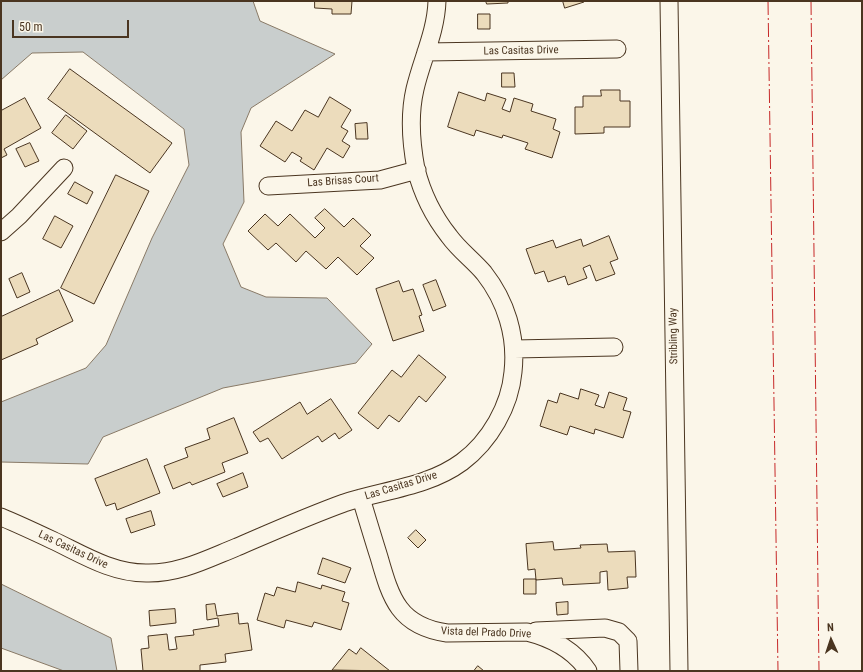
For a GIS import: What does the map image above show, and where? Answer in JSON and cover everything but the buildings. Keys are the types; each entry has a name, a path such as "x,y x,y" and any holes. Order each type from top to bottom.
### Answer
{"street":[{"name":"Las Casitas Drive","path":"1,517 51,539 94,561 115,569 147,573 169,572 190,566 310,516 361,498 421,483 442,475 469,456 484,441 496,423 506,403 514,371 514,349 511,328 496,290 483,272 457,245 441,225 423,192 417,170 412,141 412,116 415,89 434,26 436,1"},
{"name":"Stribling Way","path":"669,1 679,671"},
{"name":"Las Casitas Drive","path":"426,52 617,49"},
{"path":"1,232 19,216 64,168"},
{"name":"Las Brisas Court","path":"268,186 380,180 417,170"},
{"path":"514,349 614,347"},
{"name":"Vista del Prado Drive","path":"361,498 388,587 395,602 406,616 415,623 436,631 527,632 539,635 560,645 579,660 588,671"},
{"path":"527,632 605,628 619,632 628,641 628,671"}],"shaded area":[{"path":"1,1 253,1 260,21 335,54 251,108 241,132 244,202 223,244 241,287 266,297 327,298 372,344 356,363 223,388 103,437 88,464 1,462 1,402 86,368 106,345 152,238 189,165 184,129 83,52 32,53 1,80"},
{"path":"1,584 111,638 117,671 64,671 1,648"}],"power":[{"path":"768,1 778,671"},
{"path":"811,1 819,671"}]}
